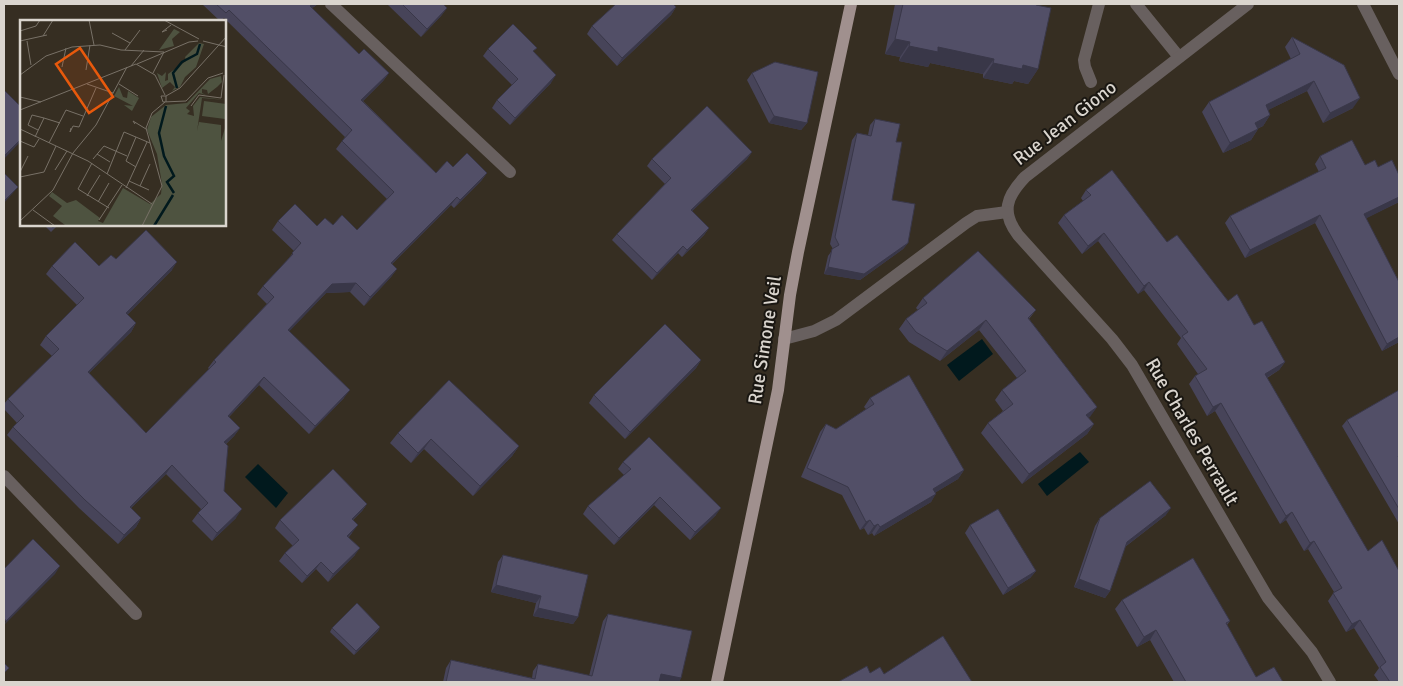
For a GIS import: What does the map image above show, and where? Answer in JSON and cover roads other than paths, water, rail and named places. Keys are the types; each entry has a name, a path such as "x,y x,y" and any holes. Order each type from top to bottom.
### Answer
{"main road":[{"name":"Rue Simone Veil","path":"717,682 778,390 793,278 851,4"}],"street":[{"path":"330,4 510,172"},
{"path":"1091,82 1084,60 1099,4"},
{"path":"1136,4 1179,58"},
{"name":"Rue Jean Giono","path":"1007,212 1009,199 1015,188 1025,177 1248,4"},
{"path":"1364,4 1399,74"},
{"path":"784,339 814,331 836,320 977,216 1007,212"},
{"name":"Rue Charles Perrault","path":"1007,212 1011,225 1018,235 1112,339 1132,365 1268,598 1312,652 1330,682"},
{"path":"4,476 136,614"}],"water":[{"path":"982,339 993,354 959,381 947,365"},
{"path":"1080,452 1089,462 1047,496 1038,484"},
{"path":"258,464 288,493 276,508 245,477"}]}
